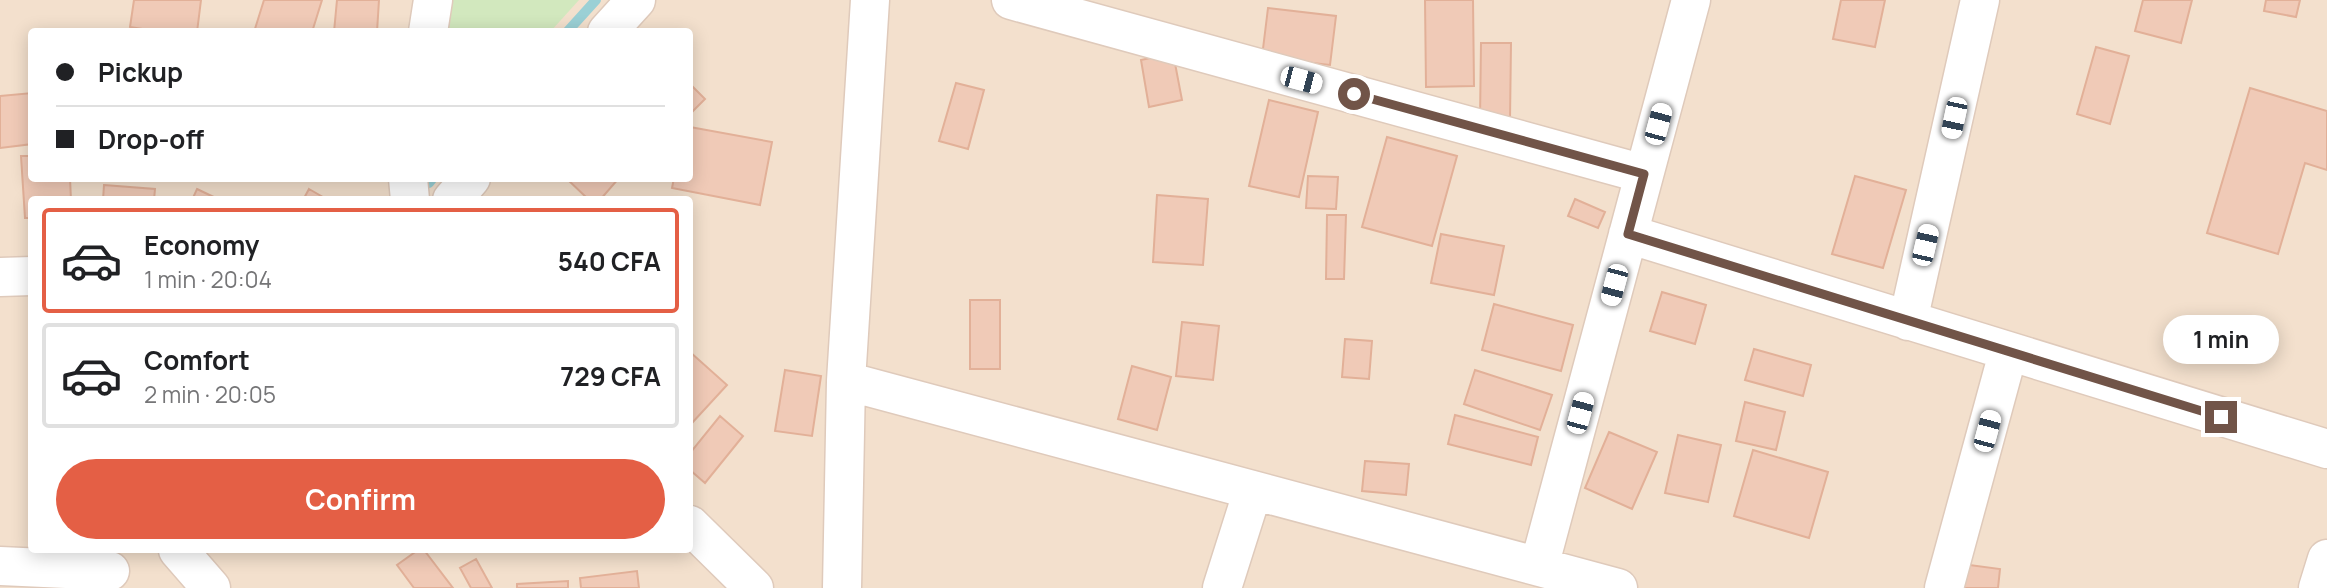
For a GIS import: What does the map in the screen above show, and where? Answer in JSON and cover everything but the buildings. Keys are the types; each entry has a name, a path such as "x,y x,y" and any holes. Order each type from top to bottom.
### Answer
{"street":[{"path":"429,28 433,0"},
{"path":"611,28 636,0"},
{"path":"842,588 846,380 870,0"},
{"path":"1011,0 1644,174"},
{"path":"1539,567 1691,0"},
{"path":"1908,321 1980,0"},
{"path":"455,196 468,182"},
{"path":"1628,234 2327,449"},
{"path":"0,277 28,276"},
{"path":"1944,588 2008,353"},
{"path":"846,380 1618,588"},
{"path":"1222,588 1253,490"},
{"path":"693,528 754,588"},
{"path":"181,553 211,588"},
{"path":"2318,588 2327,559"},
{"path":"0,566 111,570"}],"shaded area":[{"path":"0,0 2327,0 2327,588 0,588"}],"green space":[{"path":"425,0 579,0 554,28 424,28"}],"waterway":[{"path":"571,28 596,0"}],"route":[{"path":"1354,94 1644,174 1628,234 2221,417"}]}
